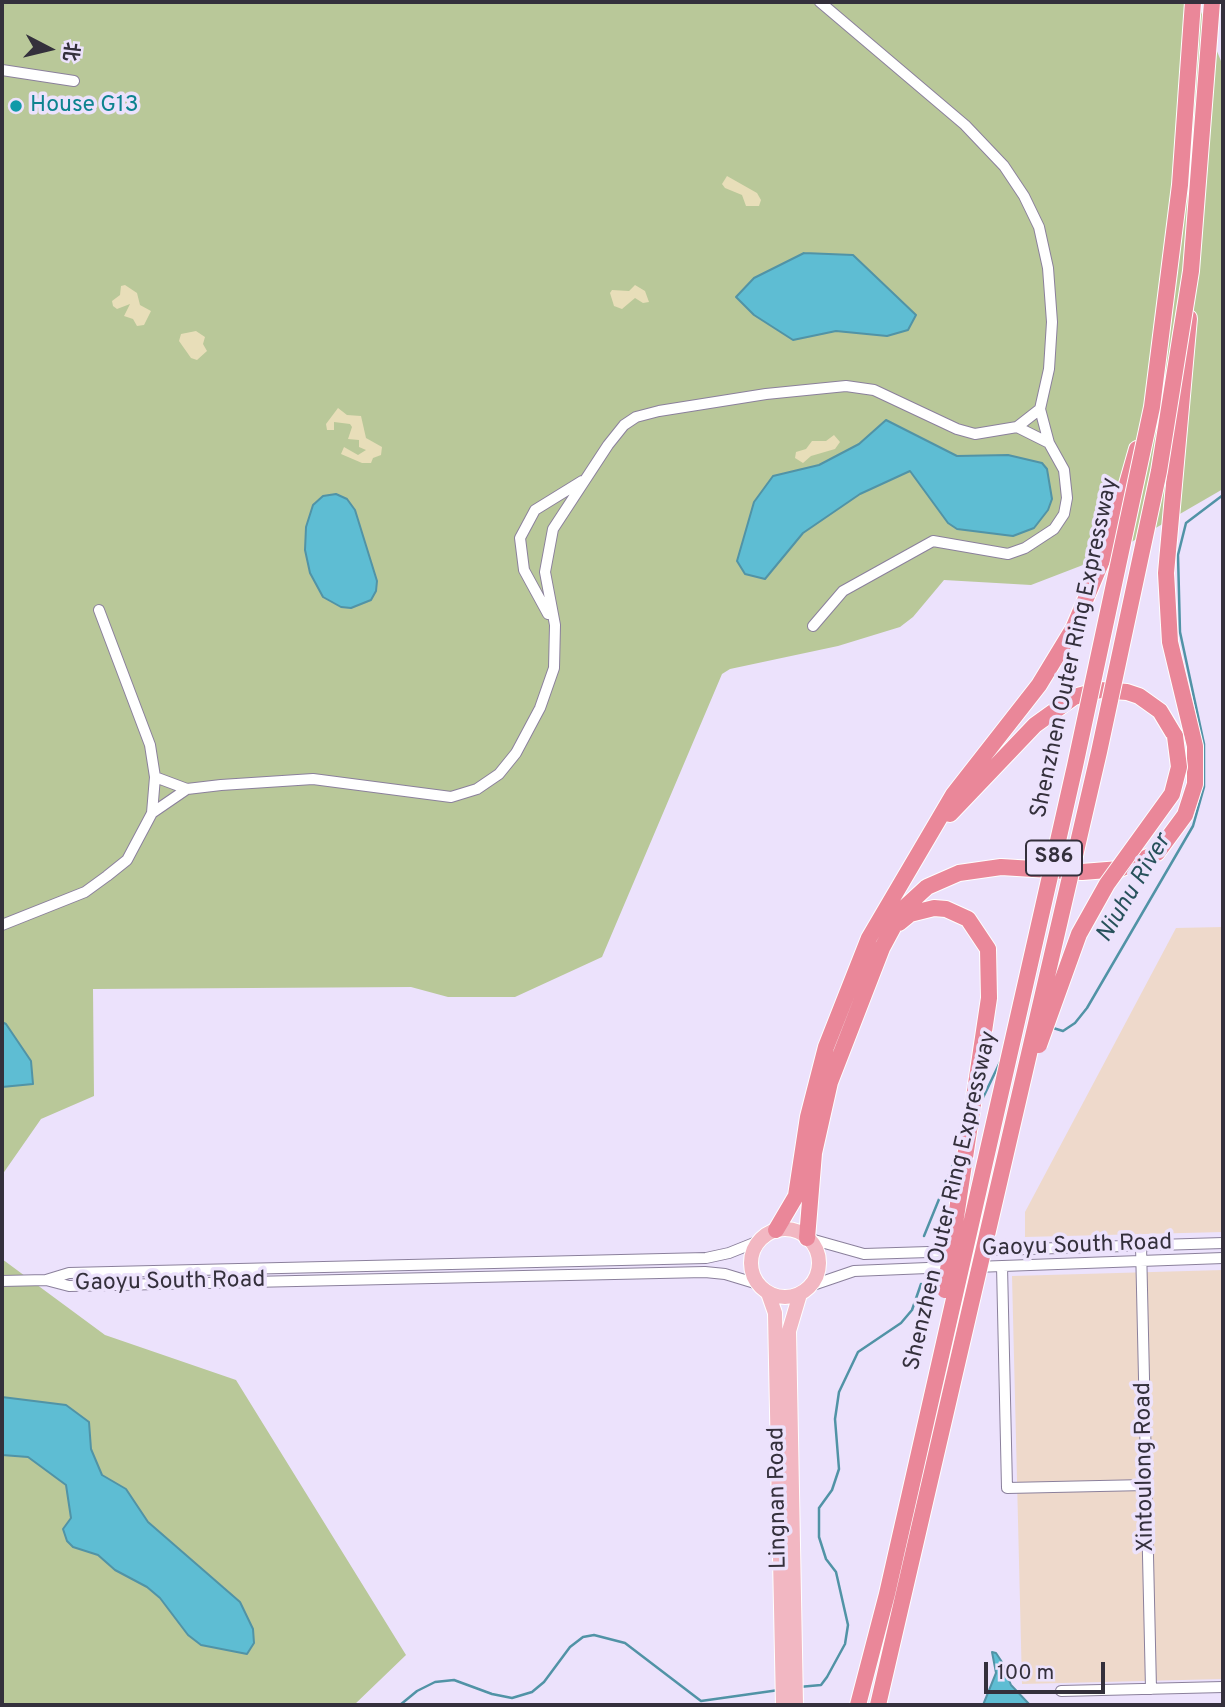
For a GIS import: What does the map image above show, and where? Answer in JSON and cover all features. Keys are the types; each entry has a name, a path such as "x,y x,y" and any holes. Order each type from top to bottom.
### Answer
{"highway":[{"name":"Shenzhen Outer Ring Expressway","path":"858,1705 887,1594 1075,766 1152,407 1180,186 1193,2"},
{"name":"Shenzhen Outer Ring Expressway","path":"878,1705 905,1600 1004,1154 1097,764 1159,471 1191,271 1212,2"},
{"path":"807,1238 812,1166 828,1091 890,932 903,909 927,887 959,873 1001,867 1101,872 1120,869 1157,853 1185,815 1191,800 1196,767 1191,726 1172,651 1166,598 1187,355 1191,271"},
{"path":"776,1230 796,1196 808,1117 825,1047 869,938 968,774 1039,685 1073,629 1097,576 1152,407"},
{"path":"927,839 1023,735 1048,713 1074,696 1100,690 1127,692 1139,696 1160,711 1175,736 1179,767 1172,794 1107,884 1079,934 1063,971 1004,1154"},
{"path":"890,932 909,914 922,910 946,909 968,919 988,949 989,998 926,1413"}],"main road":[{"path":"776,1230 789,1230 807,1238 815,1248 819,1261 817,1274 805,1290 780,1297 763,1289 751,1266 753,1252 759,1241 776,1230"},
{"name":"Lingnan Road","path":"763,1289 775,1313 788,1666 796,1705"},
{"name":"Lingnan Road","path":"783,1705 788,1666 789,1331 805,1290"}],"street":[{"path":"813,626 843,591 863,577 933,541 1008,554 1040,541 1054,529 1064,514 1067,498 1064,470 1049,443 1040,409 1049,369 1052,322 1048,268 1039,228 1024,196 1004,166 965,125 820,2"},
{"path":"2,71 74,81"},
{"path":"155,777 187,789 298,779 343,782 437,797 477,789 508,764 540,708 554,668 555,625 545,583 547,550 558,519 624,425 636,417 808,388 846,386 874,390 957,429 975,434 1017,427 1040,409"},
{"path":"1017,427 1049,443"},
{"path":"555,625 524,570 520,538 536,510 586,479"},
{"path":"2,925 85,892 107,876 127,860 152,813 155,777 143,720 99,610"},
{"path":"152,813 187,789"},
{"name":"Gaoyu South Road","path":"807,1238 864,1254 1223,1243"},
{"name":"Gaoyu South Road","path":"46,1280 69,1273 706,1258 729,1253 759,1241"},
{"name":"Xintoulong Road","path":"1141,1245 1151,1689"},
{"name":"Gaoyu South Road","path":"805,1290 835,1276 864,1270 1223,1258"},
{"path":"1002,1266 1006,1488 1146,1485"},
{"name":"Gaoyu South Road","path":"46,1280 69,1286 705,1272 725,1274 763,1289"},
{"path":"2,1282 46,1280"},
{"path":"1061,1691 1223,1687"}],"shaded area":[{"path":"1223,927 1223,1232 1025,1237 1025,1212 1176,928"},
{"path":"1223,1270 1223,1679 1022,1684 1012,1276"}],"green space":[{"path":"2,2 1197,2 1223,66 1223,489 1109,555 1031,585 944,580 913,617 900,627 838,646 730,669 722,674 602,957 515,997 448,997 411,987 93,989 94,1096 41,1119 2,1175"},
{"path":"2,1259 105,1335 236,1380 406,1655 354,1705 2,1705"}],"sand":[{"path":"727,176 757,193 761,200 759,206 746,206 742,195 725,188 722,184"},
{"path":"125,285 137,293 140,305 151,311 144,325 137,326 133,319 124,316 130,304 117,309 113,306 112,301 120,295 121,286"},
{"path":"635,285 645,291 649,302 643,303 635,298 622,309 614,306 610,293 612,290 629,291"},
{"path":"196,331 205,337 203,344 207,351 197,360 191,358 179,341 181,334"},
{"path":"338,408 347,415 361,416 366,438 382,447 381,455 373,458 371,463 362,463 341,454 344,447 358,455 366,450 359,447 359,440 348,439 352,427 350,424 334,422 334,430 327,430 326,424"},
{"path":"834,435 840,442 835,449 811,456 803,463 795,458 796,452 806,449 812,441 826,441"}],"water":[{"path":"804,253 853,255 916,315 908,330 887,336 836,331 793,340 754,315 736,297 754,278"},
{"path":"886,420 957,456 1008,455 1042,463 1047,469 1052,499 1048,510 1034,528 1013,536 957,529 948,523 910,471 860,494 803,533 765,579 745,574 737,561 754,502 773,476 819,465 859,444"},
{"path":"336,494 347,499 355,510 377,581 371,600 351,608 341,607 323,597 310,573 305,550 306,527 313,505 323,496"},
{"path":"2,1022 31,1061 33,1084 2,1087"},
{"path":"2,1397 66,1405 89,1422 91,1449 102,1475 126,1489 148,1522 240,1602 253,1629 254,1643 247,1654 201,1645 188,1635 160,1598 147,1587 115,1570 98,1555 73,1547 67,1541 63,1529 71,1518 66,1485 28,1457 2,1455"},
{"path":"992,1652 996,1653 1002,1662 1011,1685 1030,1705 983,1705 996,1673"}],"waterway":[{"name":"Niuhu River","path":"1053,1028 1063,1031 1075,1023 1087,1008 1193,826 1204,787 1204,744 1180,632 1178,555 1186,523 1223,495"},
{"name":"Niuhu River","path":"980,1104 1001,1060"},
{"name":"Niuhu River","path":"924,1236 957,1155"},
{"name":"Niuhu River","path":"799,1687 821,1685 845,1644 848,1625 836,1572 826,1559 819,1537 819,1508 832,1490 839,1469 835,1419 839,1392 858,1352 901,1323 912,1310 921,1284"},
{"name":"Niuhu River","path":"400,1705 417,1691 435,1682 454,1680 492,1694 512,1698 532,1692 544,1682 570,1647 583,1637 594,1635 625,1643 701,1701 779,1690"}],"place":[{"name":"House G13","path":"16,106"}]}
